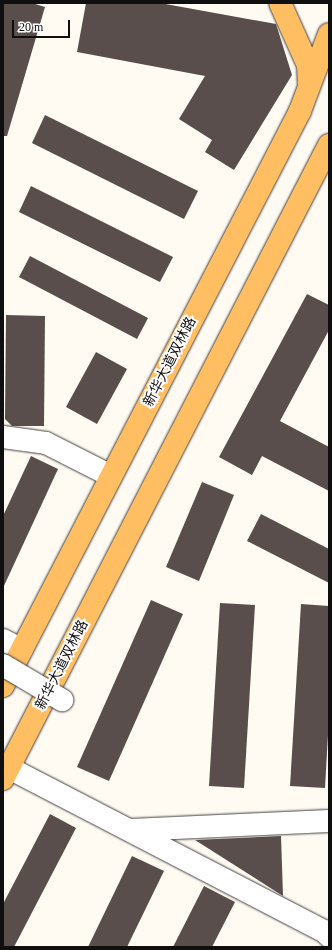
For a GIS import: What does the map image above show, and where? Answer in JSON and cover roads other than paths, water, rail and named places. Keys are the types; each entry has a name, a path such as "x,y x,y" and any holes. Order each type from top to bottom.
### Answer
{"main road":[{"path":"280,3 308,65 309,86"},
{"name":"新华大道双林路","path":"3,686 12,645 111,476 300,111 329,34"},
{"name":"新华大道双林路","path":"6,773 329,145"}],"street":[{"path":"3,437 46,443 111,476"},
{"path":"3,665 62,700"},
{"path":"6,773 130,830 324,931 329,936"},
{"path":"130,830 329,821"}]}
